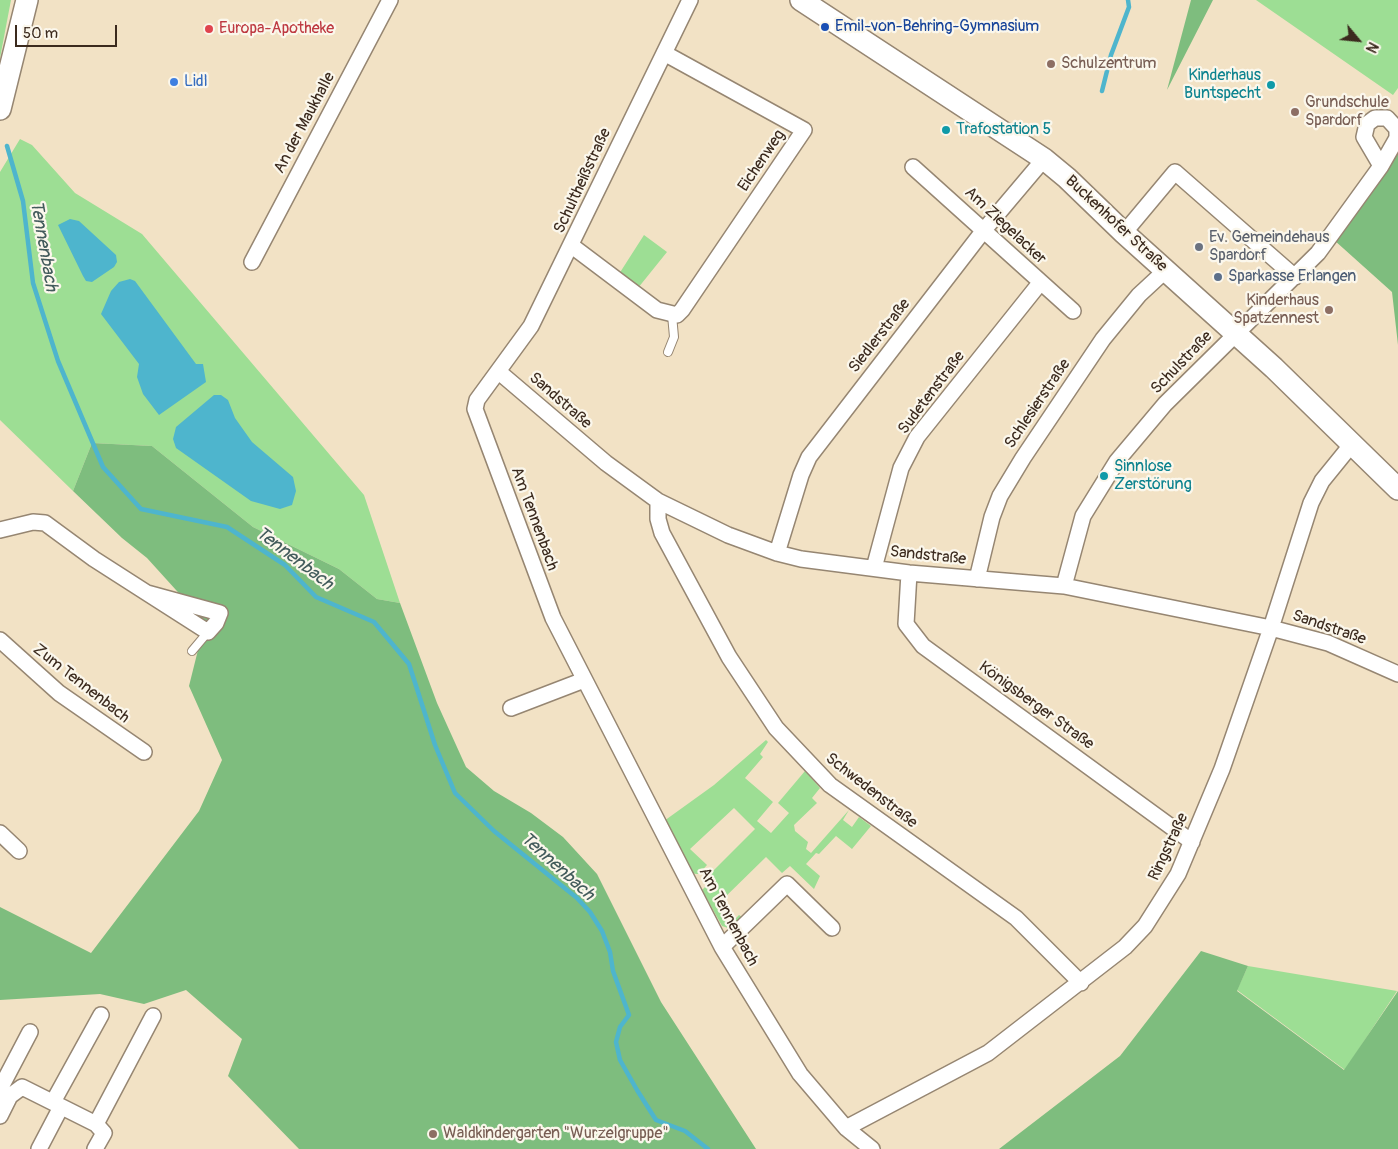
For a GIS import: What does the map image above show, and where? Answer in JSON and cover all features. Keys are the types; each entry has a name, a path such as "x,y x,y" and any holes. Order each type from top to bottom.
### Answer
{"street":[{"path":"0,109 26,0"},
{"name":"An der Maukhalle","path":"252,262 390,0"},
{"name":"Schultheißstraße","path":"499,372 531,326 572,246 690,0"},
{"name":"Buckenhofer Straße","path":"801,0 1044,159 1093,201 1124,233 1274,368 1398,489"},
{"name":"Eichenweg","path":"664,53 804,130 682,310 672,315"},
{"name":"Siedlerstraße","path":"777,553 801,475 809,457 984,230 1044,159"},
{"name":"Am Ziegelacker","path":"913,166 1073,311"},
{"name":"Schulstraße","path":"1064,586 1083,516 1117,461 1165,404 1318,253 1382,166"},
{"path":"1124,233 1175,172 1295,277"},
{"path":"572,246 657,310 672,315"},
{"name":"Schlesierstraße","path":"977,579 992,516 1000,496 1023,458 1103,339 1139,295 1166,270"},
{"name":"Sudetenstraße","path":"874,568 902,468 917,437 1040,283"},
{"name":"Sandstraße","path":"499,372 612,468 658,501 728,535 777,553 808,560 909,573 1064,586 1271,628 1328,643 1398,674"},
{"name":"Am Tennenbach","path":"499,372 477,400 475,409 549,609 722,947 800,1074 846,1128 872,1149"},
{"name":"Ringstraße","path":"846,1128 988,1053 1125,947 1145,926 1166,896 1192,842 1222,769 1271,628 1311,503 1322,481 1352,444"},
{"name":"Schwedenstraße","path":"658,501 658,519 662,533 729,657 782,734 830,785 1016,918 1080,982"},
{"path":"0,530 33,522 45,523 94,559 147,594 208,632 216,623 220,613 147,594"},
{"name":"Königsberger Straße","path":"909,573 906,624 918,641 1192,842"},
{"name":"Zum Tennenbach","path":"0,640 59,693 144,752"},
{"path":"510,708 584,680"},
{"path":"0,833 19,851"},
{"path":"722,947 787,884 832,928"},
{"path":"39,1149 57,1104 101,1015"},
{"path":"96,1124 153,1016"},
{"path":"0,1116 3,1092 30,1032"},
{"path":"3,1092 22,1087 96,1124 104,1133 95,1149"}],"lane":[{"path":"668,352 674,337 672,315"},
{"path":"192,651 208,632"}],"green space":[{"path":"0,0 11,0 0,58"},
{"path":"1191,0 1213,0 1167,90"},
{"path":"1256,0 1398,0 1398,88 1393,95"},
{"path":"1398,134 1398,345 1392,292 1334,240"},
{"path":"20,139 32,145 75,193 142,234 364,495 400,603 377,599 339,569 253,527 152,446 92,443 73,491 0,420 0,172"},
{"path":"644,235 667,252 638,288 619,274"},
{"path":"92,443 152,446 253,527 339,569 377,599 400,603 437,703 466,767 494,791 531,813 563,837 597,874 661,1002 756,1149 299,1149 228,1076 242,1039 186,990 144,1004 100,994 0,1000 0,907 91,953 199,811 222,760 189,686 205,622 147,558 122,538 73,491"},
{"path":"766,740 768,742 760,754 763,757 745,778 773,802 757,821 771,833 789,813 778,803 805,771 820,788 812,798 817,803 794,825 795,831 808,842 806,849 811,853 849,810 843,820 852,827 859,817 871,826 852,849 836,836 819,854 816,853 806,864 820,876 814,889 790,866 782,873 766,857 718,904 734,920 739,915 742,917 728,928 722,926 702,890 707,885 703,881 755,829 734,808 690,849 707,865 699,874 696,874 692,873 664,821 714,785"},
{"path":"1201,951 1248,966 1237,991 1344,1070 1398,991 1398,1149 999,1149 1120,1056"},
{"path":"1248,966 1397,991 1345,1070 1237,990"}],"water":[{"path":"70,219 79,221 116,255 117,262 114,267 92,282 86,281 83,276 58,225"},
{"path":"130,279 135,281 196,364 203,364 206,382 159,415 143,394 137,377 139,364 101,314 111,291 119,282"},
{"path":"214,395 221,395 228,400 235,418 252,442 293,477 296,491 292,505 280,509 251,501 176,448 173,439 176,427"}],"waterway":[{"path":"1102,91 1111,55 1129,7 1128,0"},
{"name":"Tennenbach","path":"7,146 23,201 33,283 58,361 103,467 141,509 227,527 285,565 316,597 374,622 409,664 435,745 455,793 494,831 577,898 590,912 602,931 610,952 613,971 629,1015 620,1027 616,1042 620,1060 656,1120 685,1131 708,1149"}],"place":[{"name":"Emil-von-Behring-Gymnasium","path":"825,27"},
{"name":"Europa-Apotheke","path":"209,29"},
{"name":"Schulzentrum","path":"1051,64"},
{"name":"Lidl","path":"174,82"},
{"name":"Kinderhaus Buntspecht","path":"1271,85"},
{"name":"Grundschule Spardorf","path":"1295,112"},
{"name":"Trafostation 5","path":"946,130"},
{"name":"Ev. Gemeindehaus Spardorf","path":"1199,247"},
{"name":"Sparkasse Erlangen","path":"1218,277"},
{"name":"Kinderhaus Spatzennest","path":"1329,310"},
{"name":"Sinnlose Zerstörung","path":"1104,476"},
{"name":"Waldkindergarten \"Wurzelgruppe\"","path":"433,1134"}]}
